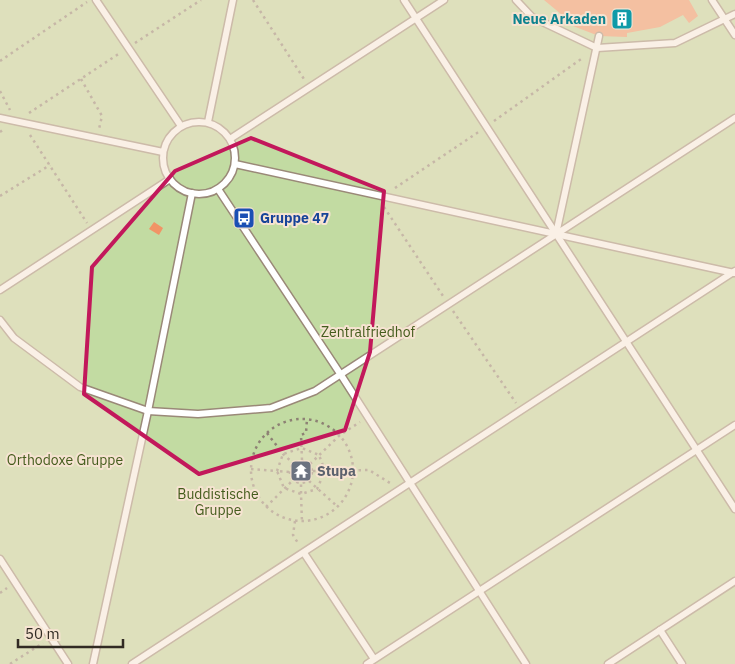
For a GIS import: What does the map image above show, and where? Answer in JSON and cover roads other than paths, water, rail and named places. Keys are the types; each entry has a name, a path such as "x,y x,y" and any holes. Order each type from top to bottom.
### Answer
{"lane":[{"path":"96,0 180,126"},
{"path":"208,122 233,0"},
{"path":"404,0 735,509"},
{"path":"230,138 444,0"},
{"path":"516,0 532,17 597,48 675,44 735,14"},
{"path":"712,0 735,36"},
{"path":"556,234 599,36"},
{"path":"0,118 163,152"},
{"path":"0,320 14,338 80,387 148,411 198,414 271,408 315,391 341,375 735,118"},
{"path":"198,121 208,122 224,131 230,138 234,147 235,164 229,178 218,188 206,194 192,194 180,188 170,179 164,166 163,152 169,137 180,126 198,121"},
{"path":"235,164 734,272"},
{"path":"0,290 170,179"},
{"path":"218,188 341,375 526,664"},
{"path":"93,664 148,411 192,194"},
{"path":"132,664 402,490 734,272"},
{"path":"367,664 735,425"},
{"path":"304,553 374,659"},
{"path":"0,559 68,664"},
{"path":"608,664 735,581"},
{"path":"660,630 682,664"}],"place":[{"name":"Neue Arkaden","path":"622,19"},
{"name":"Gruppe 47","path":"244,218"},
{"name":"Stupa","path":"301,471"}],"park label":[{"name":"Zentralfriedhof","path":"368,332"},
{"name":"Orthodoxe Gruppe","path":"65,460"},
{"name":"Buddistische Gruppe","path":"218,502"}]}
